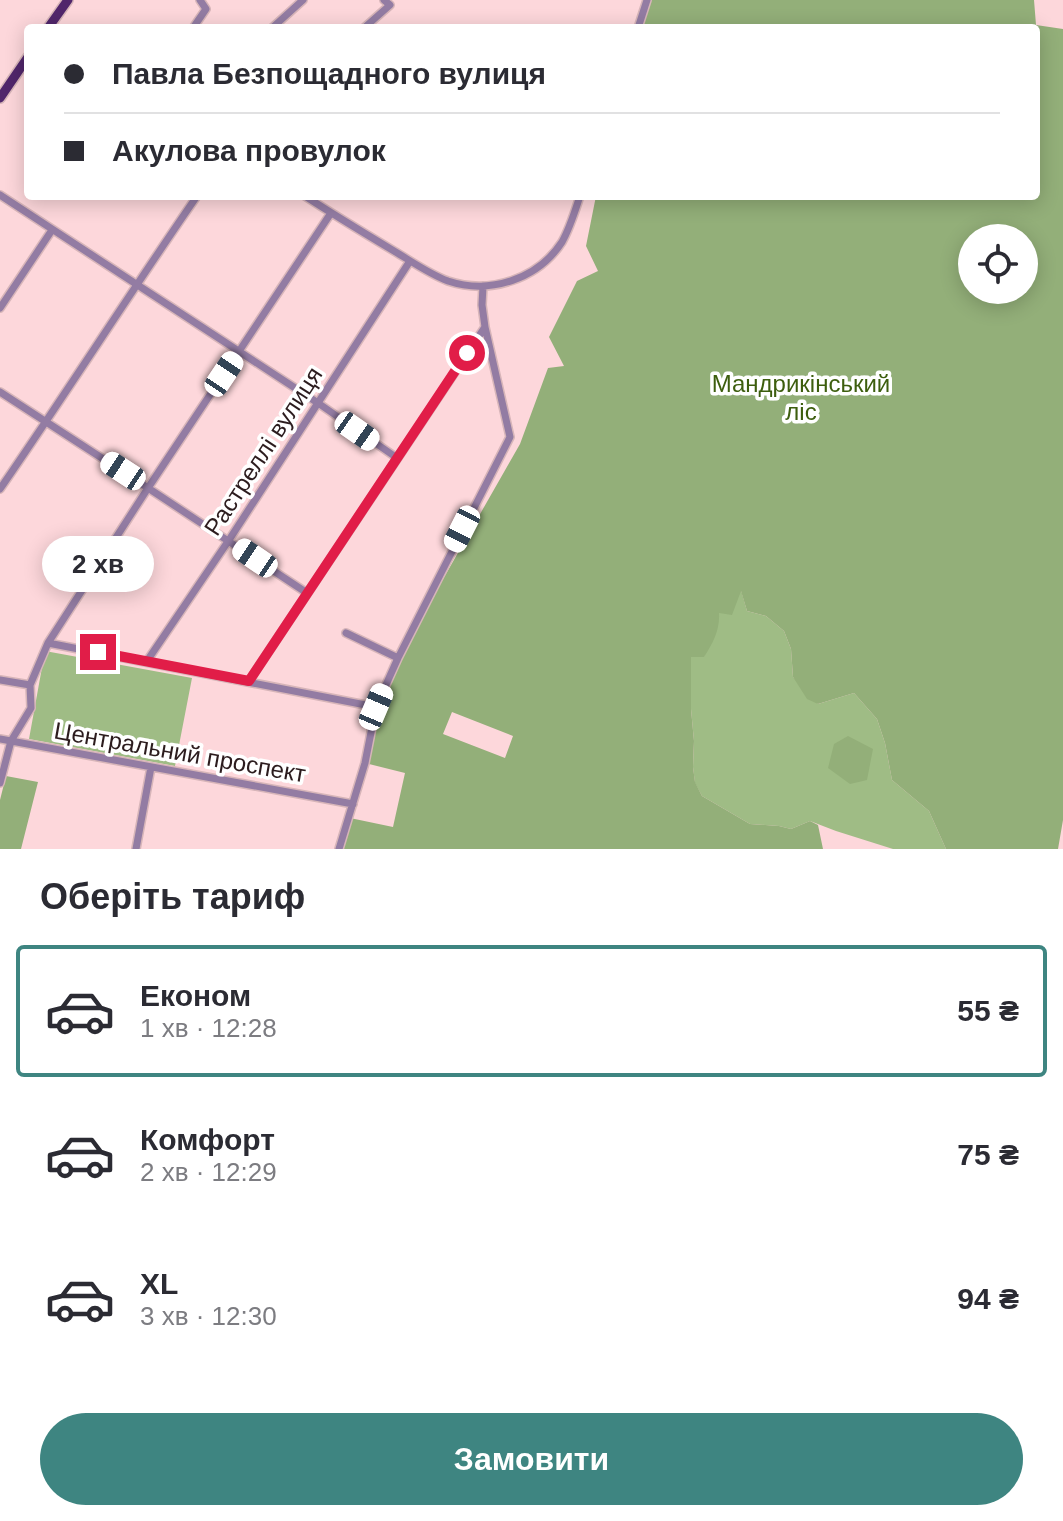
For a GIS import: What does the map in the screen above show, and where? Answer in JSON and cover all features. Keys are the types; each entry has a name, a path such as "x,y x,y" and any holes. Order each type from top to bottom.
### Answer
{"main road":[{"path":"51,24 68,0"},
{"path":"0,98 24,63"}],"street":[{"path":"196,24 206,9 200,0"},
{"path":"276,24 303,0"},
{"path":"369,24 390,5 384,0"},
{"path":"639,24 647,0"},
{"path":"0,195 397,458"},
{"path":"0,489 194,200"},
{"path":"311,200 447,280 483,286 513,281 540,266 563,239 578,200"},
{"path":"0,783 11,741 31,708 30,685 48,643 331,213"},
{"path":"0,308 52,230"},
{"name":"Растреллі вулиця","path":"147,661 410,261"},
{"path":"339,849 365,763 376,707 510,437 485,327 483,286"},
{"path":"249,681 485,327"},
{"path":"0,392 307,593"},
{"path":"346,633 398,658"},
{"path":"48,643 376,707"},
{"path":"0,680 30,685"},
{"name":"Центральний проспект","path":"0,739 353,804"},
{"path":"136,849 151,767"}],"green space":[{"name":"Мандрикінський ліс","path":"647,0 1034,0 1036,24 639,24"},
{"name":"Мандрикінський ліс","path":"1040,26 1063,29 1063,820 1058,849 946,849 929,811 892,780 877,719 854,693 818,704 807,699 793,677 791,649 784,631 766,616 747,611 741,591 732,615 719,613 715,636 704,657 691,657 695,782 702,796 750,824 791,829 810,821 818,825 823,849 340,849 350,818 393,827 405,773 365,763 371,727 398,658 520,444 548,368 564,366 549,337 577,281 598,271 586,246 595,200 1040,200","holes":["452,712 513,736 505,758 443,734"]},
{"path":"741,590 747,611 766,616 784,631 791,649 793,677 818,704 854,693 877,719 892,780 929,811 946,849 893,849 810,821 791,829 750,824 702,796 695,783 693,767 691,656 704,656 719,613"},
{"path":"45,651 192,678 175,766 29,739"},
{"path":"848,736 873,749 867,780 850,784 828,768 834,744"},
{"path":"6,776 38,782 21,849 0,849 0,800"}],"route":[{"path":"98,652 249,681 467,353"}]}
